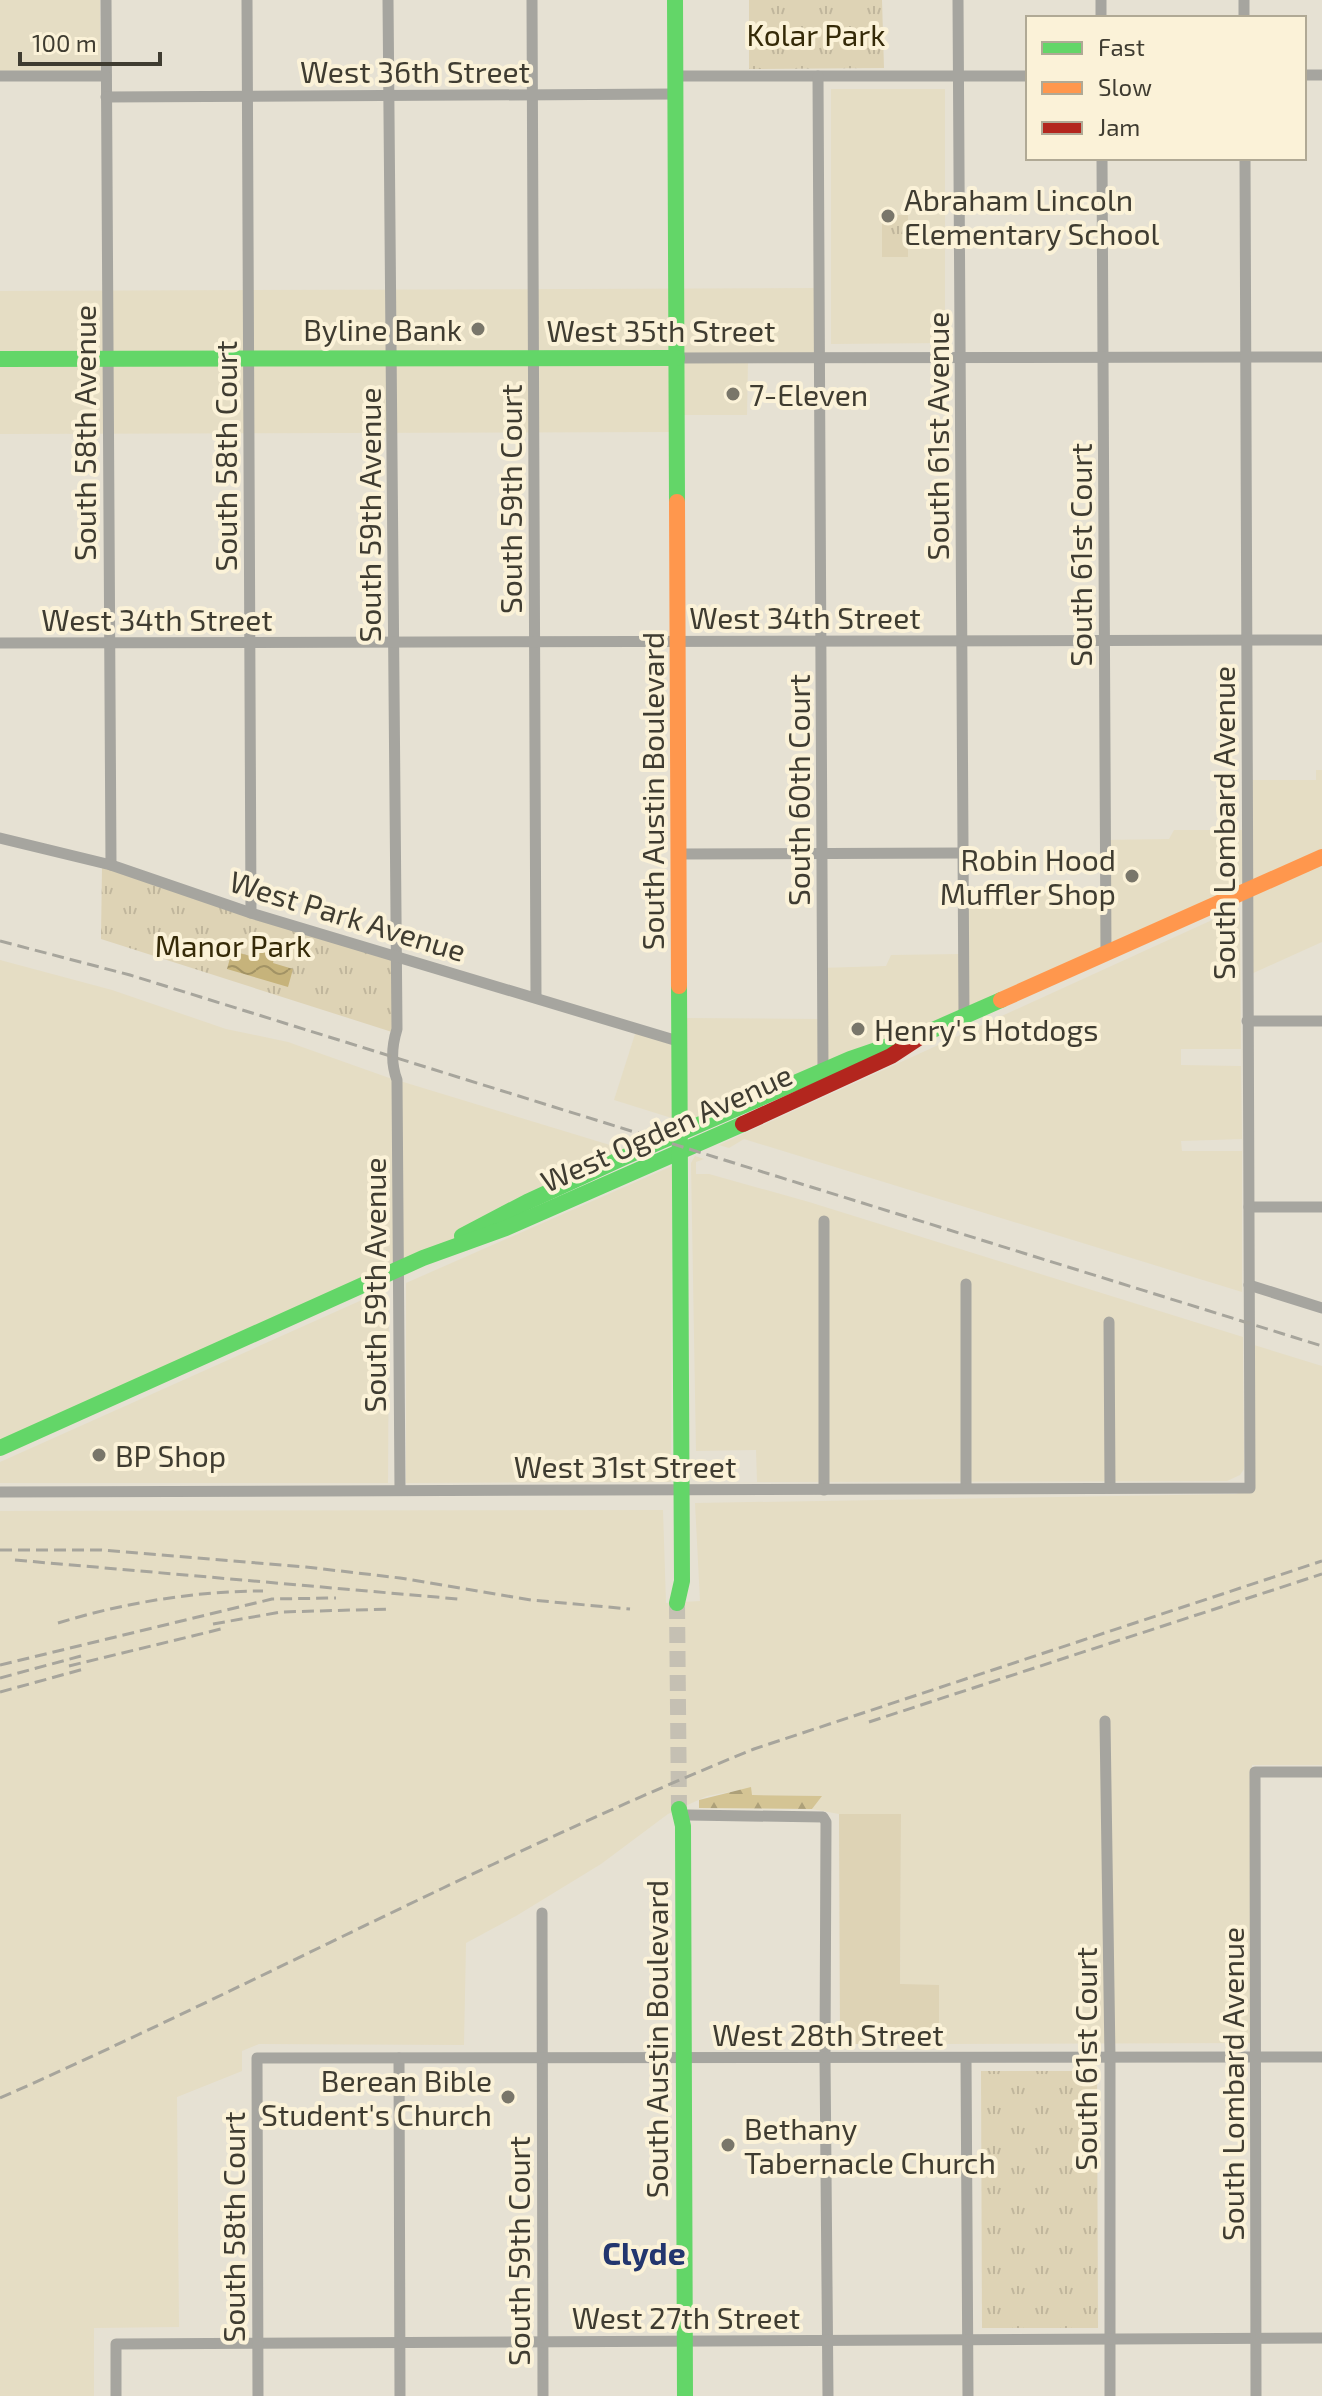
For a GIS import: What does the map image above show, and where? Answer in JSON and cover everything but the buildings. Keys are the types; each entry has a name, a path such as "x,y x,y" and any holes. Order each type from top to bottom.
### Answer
{"street":[{"name":"South 58th Avenue","path":"106,0 111,865"},
{"name":"South 58th Court","path":"247,0 251,913"},
{"name":"South 59th Avenue","path":"388,0 396,956 397,1029 401,1040 401,1071 397,1080 400,1490"},
{"name":"South 59th Court","path":"532,0 536,997"},
{"name":"South Austin Boulevard","path":"675,0 682,1603"},
{"name":"South 61st Avenue","path":"958,0 964,1016"},
{"path":"0,76 106,76"},
{"path":"676,76 1026,76"},
{"name":"South 60th Court","path":"818,76 823,1071"},
{"name":"West 36th Street","path":"106,97 676,94"},
{"name":"South 61st Court","path":"1102,160 1106,953"},
{"name":"South Lombard Avenue","path":"1245,160 1250,1488"},
{"name":"West 35th Street","path":"0,359 1322,357"},
{"name":"West 34th Street","path":"0,643 1322,640"},
{"name":"West Park Avenue","path":"0,838 111,865 251,913 681,1042"},
{"path":"681,854 963,853"},
{"name":"West Ogden Avenue","path":"423,1258 496,1217 680,1133 889,1043 926,1033 1322,857"},
{"path":"1247,1021 1322,1021"},
{"name":"West Ogden Avenue","path":"0,1448 423,1258 506,1228 680,1152 891,1056 926,1033"},
{"path":"1249,1207 1322,1207"},
{"path":"824,1221 824,1490"},
{"path":"966,1284 966,1488"},
{"path":"1249,1285 1322,1308"},
{"path":"1109,1322 1110,1488"},
{"name":"West 31st Street","path":"0,1492 1250,1488"},
{"name":"South 61st Court","path":"1105,1721 1110,2058 1110,2396"},
{"name":"South Lombard Avenue","path":"1256,2396 1255,1772 1322,1772"},
{"path":"685,1814 823,1817 826,1822 828,2396"},
{"name":"South Austin Boulevard","path":"685,1814 685,2396"},
{"name":"South 59th Court","path":"542,1913 543,2396"},
{"name":"West 28th Street","path":"257,2058 1322,2057"},
{"name":"South 58th Court","path":"257,2058 258,2396"},
{"path":"399,2058 400,2396"},
{"path":"966,2058 968,2396"},
{"name":"West 27th Street","path":"116,2396 116,2344 1322,2338"}],"shaded area":[{"path":"0,0 100,0 100,71 0,71"},
{"name":"Abraham Lincoln Elementary School","path":"831,89 945,89 945,343 831,344"},
{"path":"817,288 816,360 748,360 747,415 681,415 674,432 0,434 0,291"},
{"path":"1316,770 1322,770 1322,942 1249,975 1249,780 1316,780"},
{"path":"1174,830 1246,830 1245,888 683,1130 683,1018 820,1019 820,968 886,966 891,955 961,954 961,904 1028,903 1033,893 1104,893 1103,840 1169,839"},
{"path":"1234,910 1240,913 1241,1049 1181,1049 1181,1065 1241,1066 1242,1139 1181,1141 1182,1151 1242,1151 1242,1292 744,1139 729,1148 719,1145"},
{"path":"0,960 112,990 226,1029 288,1042 395,1080 395,1268 0,1446"},
{"path":"636,1031 678,1044 678,1120 614,1100"},
{"path":"400,1081 633,1152 401,1268"},
{"path":"695,1156 704,1159 696,1162 696,1174 709,1174 809,1202 1243,1337 1244,1469 1240,1475 1227,1481 757,1482 756,1450 696,1451 691,1163"},
{"path":"672,1166 671,1482 406,1483 406,1283"},
{"path":"382,1291 389,1303 388,1483 0,1483 0,1462"},
{"path":"1254,1345 1322,1366 1322,1765 1252,1765 1253,2043 939,2044 939,1985 900,1985 901,1814 839,1814 812,1809 821,1796 751,1795 751,1788 707,1796 668,1814 601,1864 466,1943 464,2045 259,2044 242,2051 242,2071 177,2097 179,2327 94,2328 94,2396 0,2396 0,1511 663,1510 666,1603 700,1601 695,1503 1236,1494 1252,1488"}],"green space":[{"name":"Kolar Park","path":"749,0 882,0 884,68 749,69"},
{"path":"882,215 908,215 908,257 882,257"},
{"name":"Manor Park","path":"102,867 392,959 392,1032 101,939"},
{"path":"751,1787 752,1795 822,1796 812,1809 699,1808 699,1800"},
{"path":"839,1814 901,1814 900,1984 939,1985 939,2044 840,2044"},
{"path":"981,2071 1097,2071 1098,2328 982,2328"}],"water":[{"path":"259,942 277,947 273,963 293,969 288,987 227,969 232,951 254,957"}],"tunnel":[{"path":"677,1603 679,1809"}],"railway":[{"path":"0,941 130,975 1322,1346"},
{"path":"0,1550 101,1550 306,1567 400,1578 531,1600 630,1609"},
{"path":"15,1560 458,1599"},
{"path":"0,2098 563,1832 754,1749 1322,1561"},
{"path":"869,1722 1322,1574"},
{"path":"58,1623 159,1600 211,1593 263,1591"},
{"path":"0,1665 272,1599 336,1598"},
{"path":"213,1624 281,1612 391,1609"},
{"path":"69,1666 225,1628"},
{"path":"0,1678 81,1656"},
{"path":"0,1692 84,1669"}],"traffic: fast":[{"path":"675,0 677,502"},
{"path":"0,359 677,358"},
{"path":"677,1603 682,1581 679,986"},
{"path":"462,1236 627,1156 850,1059 926,1033 1001,1000"},
{"path":"0,1448 423,1258 506,1228 743,1124"},
{"path":"679,1809 683,1826 685,2396"}],"traffic: slow":[{"path":"677,502 679,986"},
{"path":"1001,1000 1322,857"}],"traffic: jam":[{"path":"743,1124 891,1056 926,1033"}],"place":[{"name":"Abraham Lincoln Elementary School","path":"888,216"},
{"name":"Byline Bank","path":"478,329"},
{"name":"7-Eleven","path":"733,394"},
{"name":"Robin Hood Muffler Shop","path":"1132,876"},
{"name":"Henry's Hotdogs","path":"858,1029"},
{"name":"BP Shop","path":"99,1455"},
{"name":"Berean Bible Student's Church","path":"508,2097"},
{"name":"Bethany Tabernacle Church","path":"728,2145"}],"district":[{"name":"Clyde","path":"644,2252"}]}
